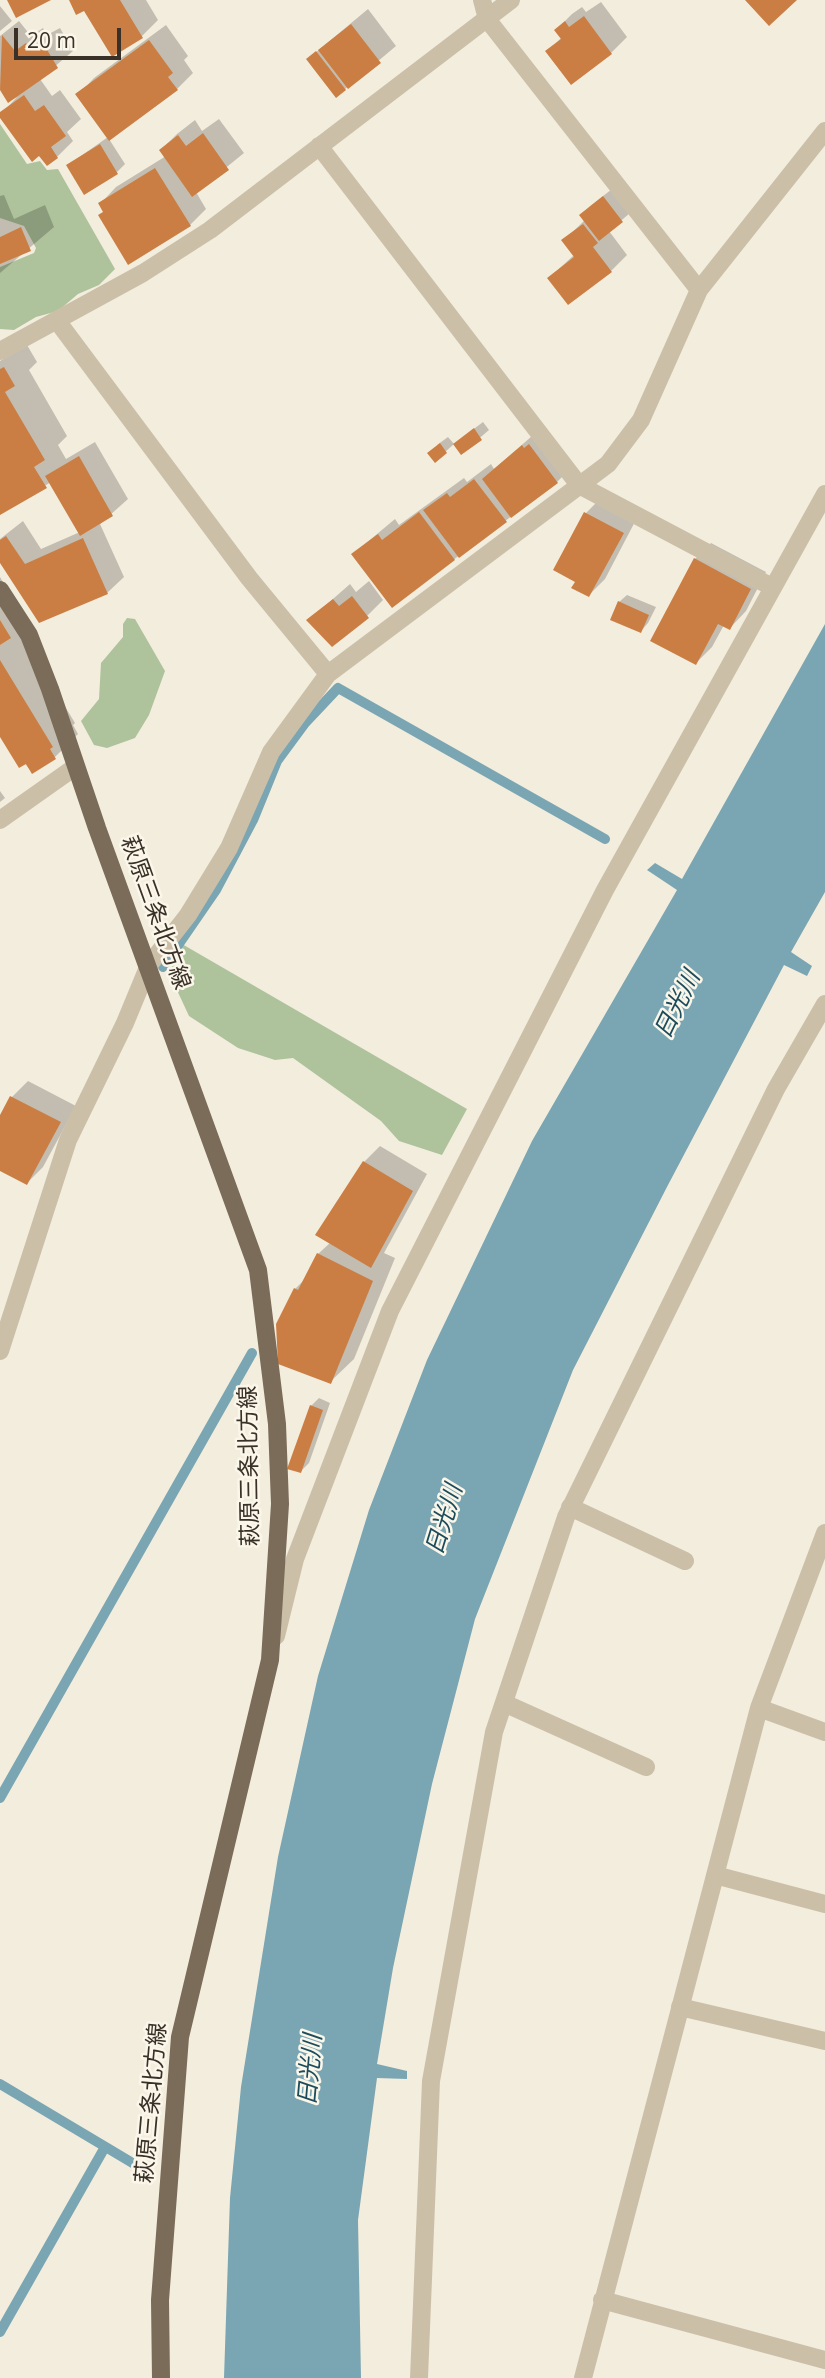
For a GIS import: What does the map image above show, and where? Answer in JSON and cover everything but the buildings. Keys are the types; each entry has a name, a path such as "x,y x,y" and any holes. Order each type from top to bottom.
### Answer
{"main road":[{"name":"萩原三条北方線","path":"0,590 29,635 258,1270 277,1424 280,1504 270,1660 180,2037 160,2300 161,2378"}],"street":[{"path":"482,0 487,19 699,290"},
{"path":"0,351 58,322 210,230 511,0"},
{"path":"0,1351 68,1140 125,1023 149,965 188,915 229,848 271,752 328,674 608,464 641,420 699,290 825,131"},
{"path":"319,146 579,485 772,587"},
{"path":"58,322 249,578 328,674"},
{"path":"270,1660 295,1559 390,1311 605,890 825,494"},
{"path":"0,820 75,767"},
{"path":"419,2378 431,2081 494,1732 570,1507 776,1089 825,1004"},
{"path":"570,1507 685,1561"},
{"path":"583,2378 759,1708 825,1533"},
{"path":"504,1703 646,1768"},
{"path":"759,1708 825,1732"},
{"path":"715,1875 825,1904"},
{"path":"680,2007 825,2041"},
{"path":"603,2300 825,2360"}],"green space":[{"path":"0,124 27,164 40,161 47,170 58,169 115,269 99,285 78,294 58,311 36,317 14,330 0,329 0,267 34,253 36,248 24,226 0,218"},
{"path":"127,618 135,619 165,671 149,715 135,738 107,748 94,745 81,721 99,699 101,663 123,637 123,624"},
{"path":"182,944 467,1109 442,1155 399,1141 381,1121 293,1058 275,1060 238,1048 189,1016 169,973"}],"water":[{"name":"日光川","path":"825,624 825,892 791,952 812,966 807,976 784,965 668,1185 573,1370 475,1619 432,1784 393,1968 377,2064 407,2071 407,2079 377,2078 358,2220 361,2378 224,2378 230,2198 241,2087 278,1857 318,1676 369,1510 427,1360 532,1141 677,890 647,870 655,863 682,879"}],"waterway":[{"path":"163,967 216,890 253,820 277,761 305,723 338,688 605,839"},
{"path":"0,1798 252,1353"},
{"path":"0,2084 151,2174"},
{"path":"0,2332 105,2147"}]}
